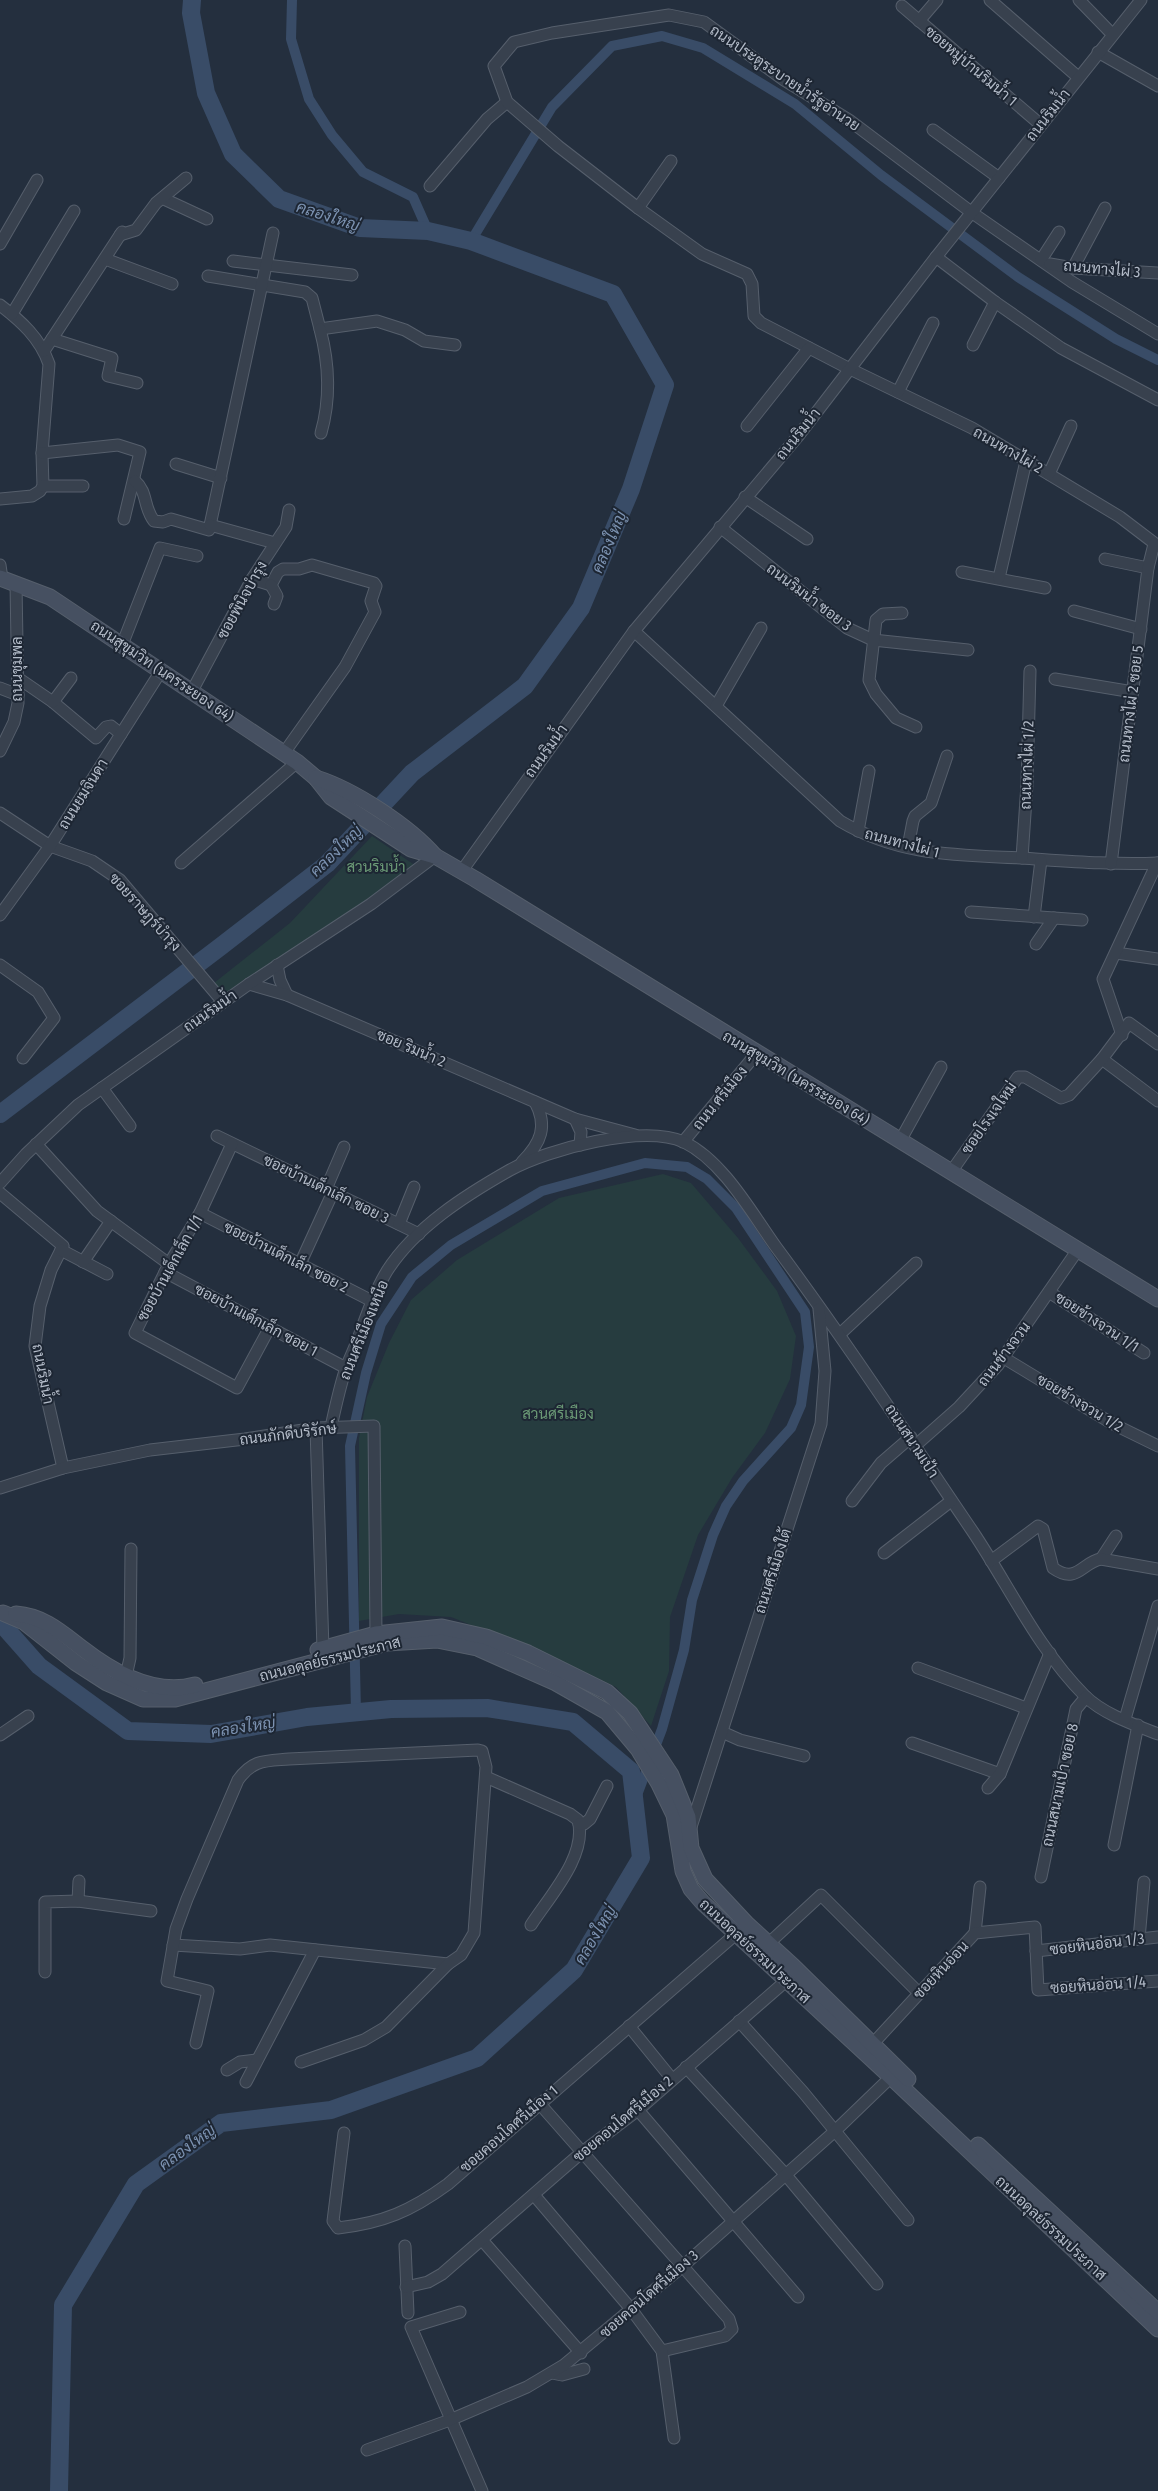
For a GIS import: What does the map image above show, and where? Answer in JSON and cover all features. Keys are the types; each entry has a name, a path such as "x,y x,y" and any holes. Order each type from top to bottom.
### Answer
{"street":[{"path":"918,20 937,0"},
{"path":"990,0 1078,77"},
{"path":"1079,0 1112,34"},
{"name":"ถนนริมน้ำ","path":"461,872 634,631 799,435 848,368 1112,34 1141,0"},
{"name":"ซอยหมู่บ้านริมน้ำ 1","path":"902,6 1041,125"},
{"name":"ถนนประตูระบายน้ำรัฐอำนวย","path":"638,208 563,149 508,102 494,66 514,42 552,33 669,15 704,22 784,80 849,120 970,214"},
{"path":"1098,52 1158,86"},
{"path":"430,186 487,119 508,102"},
{"path":"933,130 999,178"},
{"path":"671,161 638,208 702,254 747,274 752,284 754,316 761,323 848,368"},
{"path":"44,351 121,234 136,230 145,221 150,211 186,178"},
{"path":"0,244 36,180"},
{"path":"164,199 207,219"},
{"path":"1073,268 1105,208"},
{"path":"12,314 74,211"},
{"path":"970,214 1158,334"},
{"path":"1043,261 1059,232"},
{"path":"135,480 143,488 148,514 154,521 163,522 171,519 209,530 273,233"},
{"path":"937,256 995,302 1061,348 1158,400"},
{"path":"104,259 172,284"},
{"path":"233,261 316,270 320,273 352,275"},
{"name":"ถนนทางไผ่ 3","path":"1043,261 1073,268 1158,273"},
{"path":"208,276 306,292 312,298 326,356 328,387 321,433"},
{"path":"973,345 995,302"},
{"path":"0,305 29,330 44,351 49,364 42,453 43,486 40,492 32,496 0,499"},
{"path":"320,328 377,322 405,330 424,342 455,345"},
{"path":"898,392 933,323"},
{"path":"52,339 112,358 108,376 137,383"},
{"path":"747,426 809,348"},
{"name":"ถนนทางไผ่ 2","path":"848,368 972,428 1120,517 1156,545"},
{"path":"1049,474 1071,426"},
{"path":"42,453 118,445 140,452 135,480 124,519"},
{"path":"999,578 1026,461"},
{"path":"176,464 220,478"},
{"path":"43,486 83,486"},
{"path":"745,497 807,539"},
{"name":"ซอยพินิจบำรุง","path":"192,692 252,579 286,527 289,510"},
{"path":"210,525 275,543"},
{"name":"ถนนริมน้ำ ซอย 3","path":"720,527 847,628 873,640 968,650"},
{"name":"ถนนทางไผ่ 2 ซอย 5","path":"1111,864 1148,568 1156,545"},
{"path":"122,645 160,548 197,556"},
{"path":"1105,559 1148,568"},
{"path":"271,586 278,572 283,569 299,569 312,565 374,583 376,586 371,601 375,612 345,667 284,753"},
{"path":"962,572 1045,588"},
{"name":"ถนนสุขุมวิท (นครระยอง 64)","path":"5,576 50,597 284,753 316,778 415,844 1158,1299"},
{"name":"ถนนชุมพล","path":"0,751 14,722 18,695 18,678 5,576"},
{"path":"252,579 271,586 277,596 274,604"},
{"path":"1074,611 1141,629"},
{"path":"902,613 889,613 879,616 876,620 869,680 876,694 896,718 916,727"},
{"path":"716,706 761,628"},
{"name":"ถนนทางไผ่ 1","path":"634,631 840,821 858,831 937,854 1111,864 1158,863"},
{"name":"ถนนยมจินดา","path":"0,915 50,846 161,671"},
{"name":"ถนนทางไผ่ 1/2","path":"1022,858 1027,784 1030,671"},
{"path":"18,678 53,702 96,738 106,727 110,726 121,734"},
{"path":"53,702 71,678"},
{"path":"1054,679 1133,692"},
{"path":"0,688 18,695"},
{"path":"908,847 915,816 931,803 948,756"},
{"path":"181,862 297,762"},
{"path":"858,831 869,771"},
{"name":"ซอยราษฎร์บำรุง","path":"0,813 50,846 92,861 120,880 223,1002"},
{"name":"ถนนริมน้ำ","path":"0,1183 36,1144 78,1105 249,984 371,904 435,856"},
{"path":"1034,917 1041,860"},
{"path":"1122,1035 1103,980 1158,863"},
{"path":"971,912 1082,920"},
{"path":"1036,944 1054,918"},
{"path":"1116,953 1158,959"},
{"path":"0,965 38,992 54,1018 23,1058"},
{"path":"277,966 280,980 287,995"},
{"name":"ซอย ริมน้ำ 2","path":"249,984 287,995 575,1119 641,1136"},
{"path":"1122,1035 1129,1023 1158,1044"},
{"name":"ซอยโรงเจใหม่","path":"951,1172 1018,1077 1025,1077 1061,1098 1069,1096 1122,1035"},
{"name":"ถนน ศรีเมือง","path":"683,1142 756,1054"},
{"path":"1102,1059 1158,1101"},
{"path":"900,1141 941,1066"},
{"path":"102,1088 130,1126"},
{"path":"535,1102 541,1113 542,1131 550,1144 566,1148"},
{"path":"519,1165 533,1151 546,1118 556,1111"},
{"path":"575,1119 581,1132 580,1145"},
{"name":"ซอยบ้านเด็กเล็ก ซอย 3","path":"217,1136 419,1234"},
{"name":"ถนนศรีเมืองเหนือ","path":"335,1427 346,1368 372,1301 388,1269 419,1234 474,1192 519,1165 566,1148 604,1140 641,1136 670,1138"},
{"name":"ถนนสนามเป้า","path":"670,1138 683,1142 702,1154 723,1174 840,1334 914,1441 1050,1653 1086,1697 1125,1719 1158,1734"},
{"path":"36,1144 96,1210 167,1268"},
{"name":"ซอยบ้านเด็กเล็ก 1/1","path":"232,1144 200,1213 167,1268 135,1333 237,1388 270,1327"},
{"path":"300,1264 344,1147"},
{"path":"399,1224 414,1187"},
{"path":"0,1193 63,1246 61,1250 107,1274"},
{"name":"ซอยบ้านเด็กเล็ก ซอย 2","path":"200,1213 372,1301"},
{"path":"83,1262 111,1221"},
{"name":"ถนนริมน้ำ","path":"61,1250 51,1270 40,1306 35,1346 63,1468"},
{"name":"ถนนข้างจวน","path":"852,1501 881,1463 959,1407 1004,1358 1077,1251"},
{"path":"840,1334 916,1263"},
{"name":"ซอยบ้านเด็กเล็ก ซอย 1","path":"167,1268 346,1368"},
{"name":"ซอยข้างจวน 1/1","path":"1050,1292 1144,1353"},
{"name":"ถนนศรีเมืองใต้","path":"688,1833 814,1449 824,1395 823,1340 819,1304"},
{"name":"ซอยข้างจวน 1/2","path":"1004,1358 1113,1424 1158,1446"},
{"name":"ถนนภักดีบริรักษ์","path":"0,1488 63,1468 150,1450 245,1439 316,1428 374,1426 374,1638"},
{"path":"316,1428 323,1649"},
{"path":"884,1553 951,1501"},
{"path":"991,1560 1033,1527 1038,1526 1043,1529 1053,1568 1058,1571 1068,1574 1079,1573 1095,1560 1101,1559 1158,1569"},
{"path":"1101,1559 1116,1536"},
{"path":"126,1676 130,1658 132,1549"},
{"path":"1125,1719 1158,1606"},
{"name":"ถนนอดุลย์ธรรมประภาส","path":"2,1613 27,1615 45,1621 72,1650 120,1690 143,1699 164,1700 374,1638 442,1626 486,1637 553,1665 607,1692 630,1713 671,1775 674,1815 683,1871 691,1889 703,1903 787,1980 868,2048 1128,2293 1158,2329"},
{"name":"ถนนอดุลย์ธรรมประภาส","path":"374,1638 403,1641 456,1642 491,1652 607,1712 688,1817 688,1833 691,1848 704,1879 721,1899 769,1943 868,2048 891,2077 1128,2293 1158,2312"},
{"name":"ถนนอดุลย์ธรรมประภาส","path":"72,1650 126,1676 152,1686 182,1689 323,1649 341,1649"},
{"path":"988,1788 1000,1774 1050,1653"},
{"path":"546,1679 553,1665"},
{"path":"918,1668 1026,1708"},
{"name":"ถนนสนามเป้า ซอย 8","path":"1041,1877 1076,1709 1086,1697"},
{"path":"0,1735 28,1716"},
{"path":"1114,1845 1138,1725"},
{"path":"722,1732 749,1743 804,1756"},
{"path":"912,1743 1000,1774"},
{"path":"196,2043 208,1991 167,1981 173,1945 187,1900 238,1780 246,1769 253,1764 289,1759 482,1751 486,1758 486,1777 474,1933 467,1948 448,1964 386,2027 364,2040 301,2062"},
{"path":"486,1777 570,1814 578,1820 580,1836 574,1858 531,1925"},
{"path":"579,1824 584,1824 590,1819 607,1786"},
{"path":"78,1881 78,1901"},
{"path":"1139,1939 1144,1882"},
{"path":"975,1933 980,1886"},
{"path":"769,1943 821,1895 919,1993"},
{"path":"46,1972 45,1902 78,1901 151,1911"},
{"name":"ซอยหินอ่อน","path":"868,2048 975,1933 1035,1928 1038,1990"},
{"name":"ซอยคอนโดศรีเมือง 1","path":"344,2133 333,2221 338,2228 389,2218 427,2199 448,2184 737,1933"},
{"name":"ซอยหินอ่อน 1/3","path":"1036,1951 1158,1937"},
{"path":"173,1945 240,1949 263,1945 448,1964"},
{"path":"246,2082 315,1950"},
{"name":"ซอยคอนโดศรีเมือง 2","path":"406,2287 428,2282 460,2259 581,2154 638,2110 672,2078 787,1980"},
{"name":"ซอยหินอ่อน 1/4","path":"1038,1990 1158,1981"},
{"path":"740,2021 835,2131 908,2220"},
{"path":"629,2026 672,2078"},
{"path":"227,2070 240,2062 257,2060"},
{"path":"686,2067 785,2174 877,2284"},
{"name":"ซอยคอนโดศรีเมือง 3","path":"367,2450 450,2420 527,2387 552,2373 581,2352 682,2266 835,2131 891,2077"},
{"path":"539,2103 581,2154 730,2320 732,2329 725,2336 662,2351"},
{"path":"638,2110 798,2297"},
{"path":"534,2195 631,2309 662,2351 674,2438"},
{"path":"482,2240 581,2352"},
{"path":"405,2246 408,2313"},
{"path":"460,2312 411,2328 482,2491"},
{"path":"552,2373 562,2375 584,2370"}],"green space":[{"name":"สวนริมน้ำ","path":"372,836 416,866 365,905 224,998 214,983 290,923"},
{"name":"สวนศรีเมือง","path":"663,1174 691,1183 738,1238 777,1291 796,1336 790,1379 765,1433 732,1478 698,1535 670,1617 669,1671 651,1726 616,1687 556,1659 451,1617 399,1614 359,1621 359,1438 367,1397 389,1343 411,1300 457,1260 559,1198"}],"waterway":[{"name":"คลองใหญ่","path":"0,1114 327,864 412,773 525,686 581,608 631,489 665,385 613,294 471,241 428,231 360,228 279,199 233,154 206,93 191,13 192,0"},
{"path":"292,0 291,39 309,99 332,135 363,172 413,197 428,231"},
{"path":"471,241 552,107 612,46 662,36 703,48 795,104 881,175 1018,277 1116,339 1158,360"},
{"path":"356,1712 350,1446 366,1373 381,1324 412,1277 451,1245 542,1191 645,1163 687,1167 707,1179 736,1208 805,1312 809,1347 801,1405 791,1428 743,1481 726,1506 713,1535 692,1600 684,1650 662,1729 634,1803"},
{"name":"คลองใหญ่","path":"0,1622 39,1666 128,1731 211,1734 307,1717 391,1709 487,1708 573,1722 631,1771 641,1858 574,1970 477,2058 331,2110 221,2123 136,2184 63,2305 59,2491"}]}
